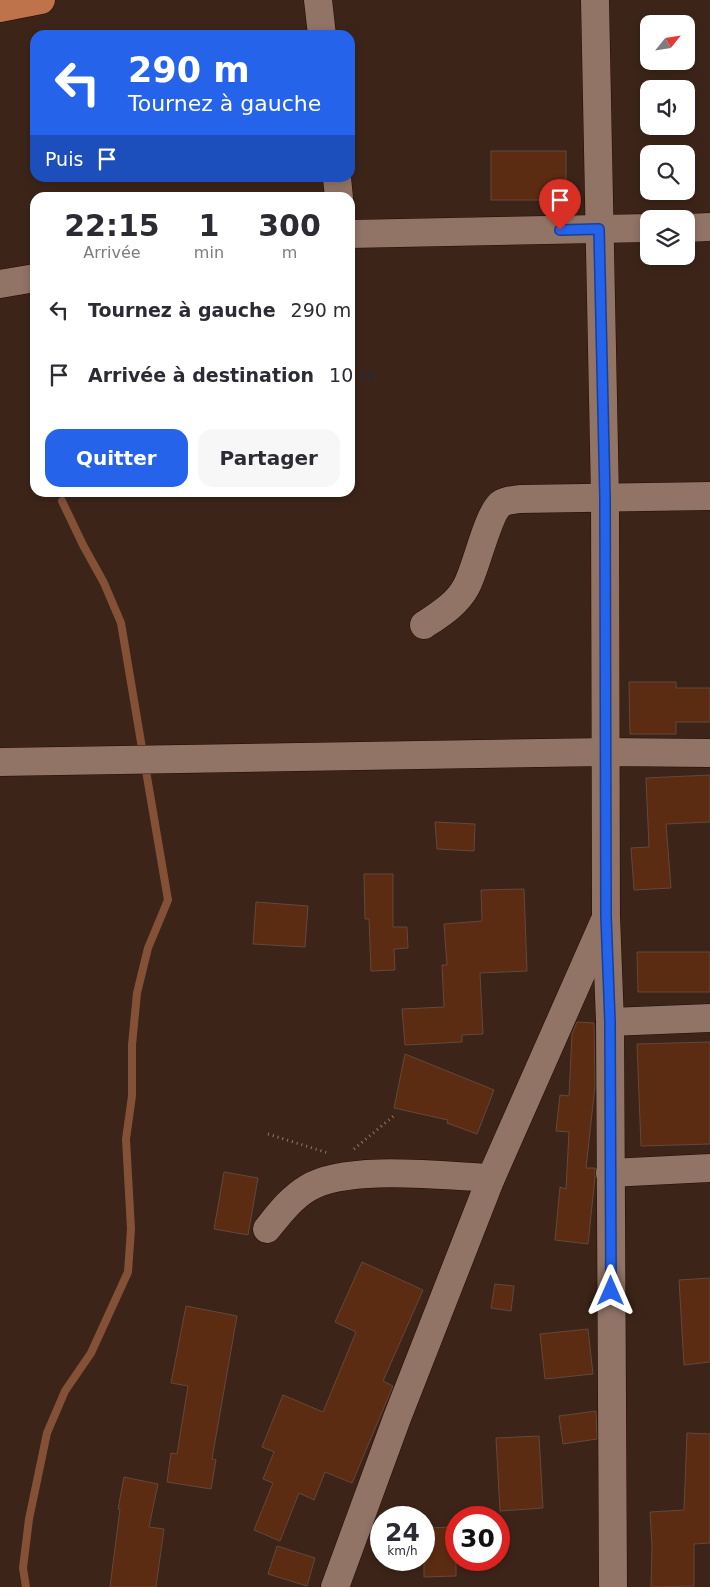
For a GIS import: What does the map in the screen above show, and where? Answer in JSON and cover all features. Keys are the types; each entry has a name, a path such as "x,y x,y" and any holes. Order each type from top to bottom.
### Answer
{"main road":[{"path":"0,8 41,0"}],"street":[{"path":"318,0 321,30"},
{"path":"595,0 605,498 606,916 610,1022 613,1587"},
{"path":"695,228 710,227"},
{"path":"355,234 640,228"},
{"path":"0,284 30,279"},
{"path":"424,626 448,608 466,588 476,565 490,520 500,504 520,499 710,496"},
{"path":"0,762 606,752 710,753"},
{"path":"335,1587 396,1418 491,1178 606,916"},
{"path":"610,1022 710,1018"},
{"path":"610,1173 710,1168"},
{"path":"267,1229 293,1199 309,1187 345,1176 383,1174 491,1178"}],"path":[{"path":"347,1155 396,1114"},
{"path":"268,1134 332,1154"}],"building":[{"path":"491,151 566,151 566,200 491,200"},
{"path":"629,682 676,682 676,688 710,688 710,722 676,722 676,734 630,734"},
{"path":"710,775 710,822 666,824 671,888 634,890 631,848 649,847 646,778"},
{"path":"435,822 475,824 474,851 437,849"},
{"path":"364,874 393,874 393,927 407,927 408,948 394,949 395,970 371,971 369,919 365,919"},
{"path":"524,889 527,971 480,973 483,1034 462,1035 462,1042 405,1045 402,1009 444,1007 442,965 447,965 444,924 482,921 481,890"},
{"path":"256,902 308,906 305,947 253,944"},
{"path":"637,952 710,952 710,992 638,992"},
{"path":"577,1022 594,1023 595,1086 586,1168 595,1168 595,1177 588,1244 555,1240 560,1187 566,1189 569,1132 556,1131 560,1095 569,1096 572,1034"},
{"path":"710,1042 710,1144 641,1146 637,1044"},
{"path":"405,1054 494,1090 477,1134 447,1123 448,1120 394,1108"},
{"path":"224,1172 258,1178 248,1235 214,1229"},
{"path":"362,1262 423,1290 383,1381 393,1386 352,1483 325,1472 314,1500 299,1493 280,1541 254,1530 273,1483 263,1479 274,1452 262,1447 283,1395 323,1412 356,1332 335,1322"},
{"path":"710,1278 710,1362 684,1365 679,1280"},
{"path":"495,1284 514,1286 511,1311 491,1308"},
{"path":"186,1306 237,1316 212,1459 216,1460 211,1489 167,1482 171,1453 177,1454 188,1386 171,1383"},
{"path":"588,1329 593,1374 545,1379 540,1334"},
{"path":"596,1411 597,1439 563,1444 559,1416"},
{"path":"687,1433 710,1434 710,1543 694,1544 694,1586 651,1587 652,1546 650,1512 684,1510"},
{"path":"539,1436 543,1508 510,1510 510,1506 500,1506 496,1438"},
{"path":"124,1477 158,1484 149,1527 164,1529 156,1587 110,1587 120,1509 118,1509"},
{"path":"445,1527 445,1571 456,1571 456,1576 424,1577 424,1571 435,1571 435,1528"},
{"path":"277,1546 315,1558 307,1586 268,1574"}],"waterway":[{"path":"62,501 104,583 121,623 143,754"},
{"path":"26,1587 23,1568 29,1519 47,1433 65,1391 91,1353 128,1272 131,1229 126,1139 132,1096 132,1045 137,993 148,948 168,900 145,765"}],"route":[{"path":"560,230 599,229 605,498 606,916 610,1022 611,1291"}]}
